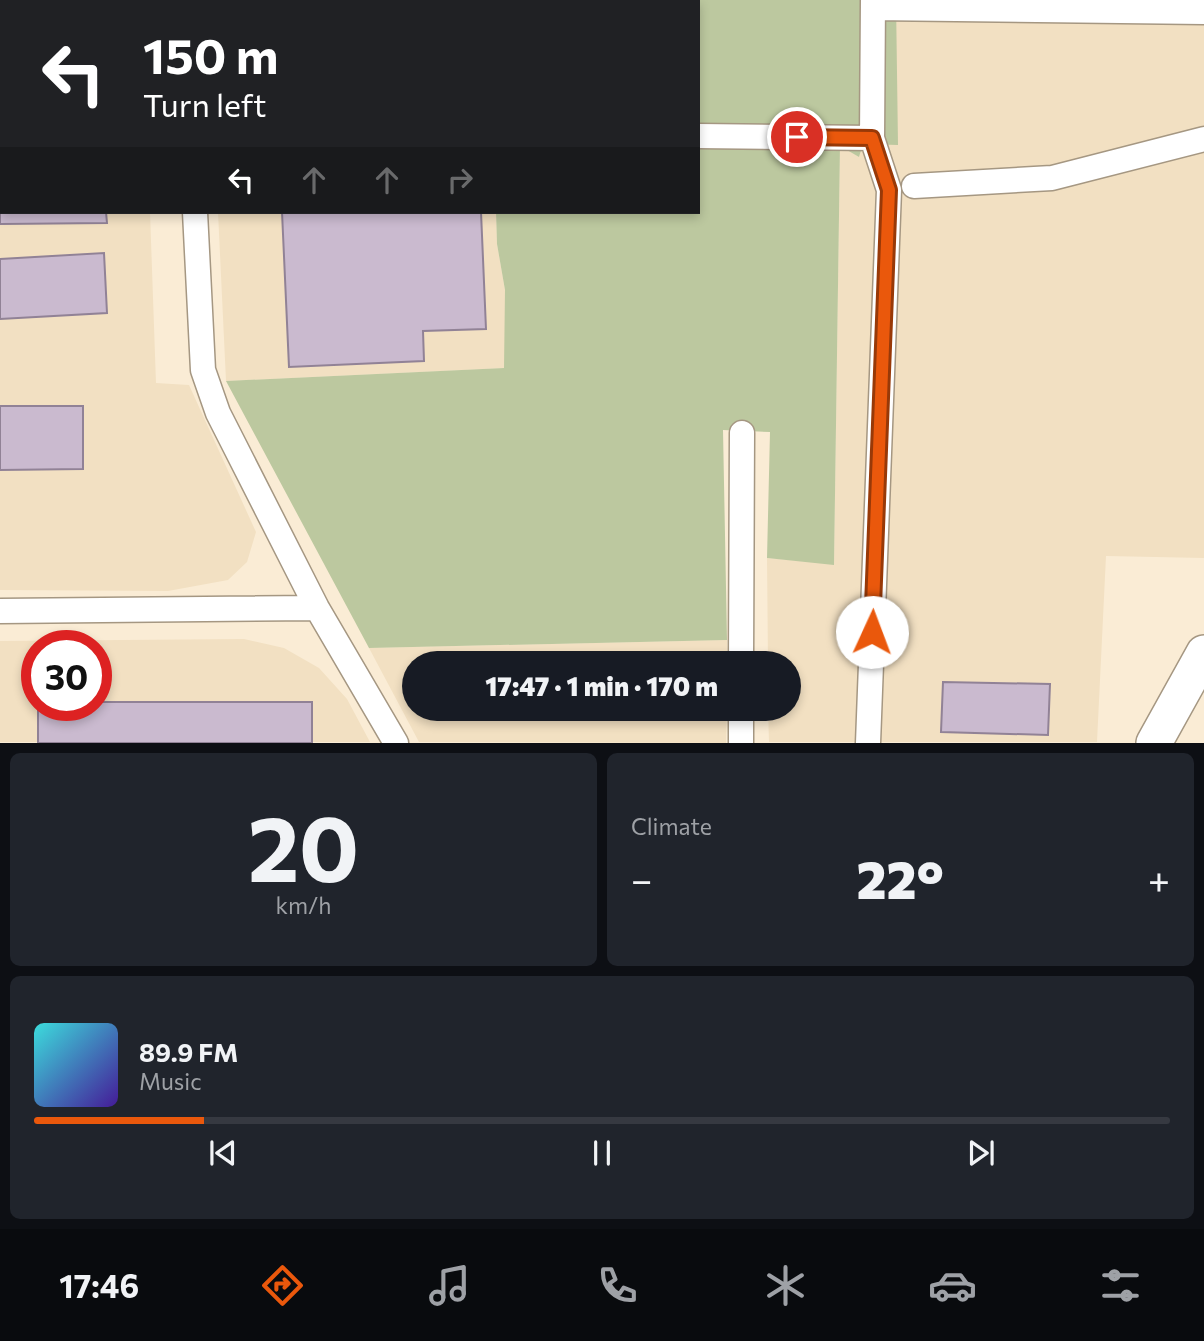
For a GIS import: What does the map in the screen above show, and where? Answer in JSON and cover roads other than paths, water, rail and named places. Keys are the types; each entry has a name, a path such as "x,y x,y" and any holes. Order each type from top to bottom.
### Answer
{"main road":[{"path":"1154,743 1204,653"}],"street":[{"path":"868,743 889,190 872,138 873,4 1204,12"},
{"path":"700,136 872,138"},
{"path":"914,186 1052,178 1204,139"},
{"path":"195,214 203,370 218,413 317,608 396,743"},
{"path":"741,651 742,433"},
{"path":"0,611 317,608"},
{"path":"741,721 741,743"}]}
